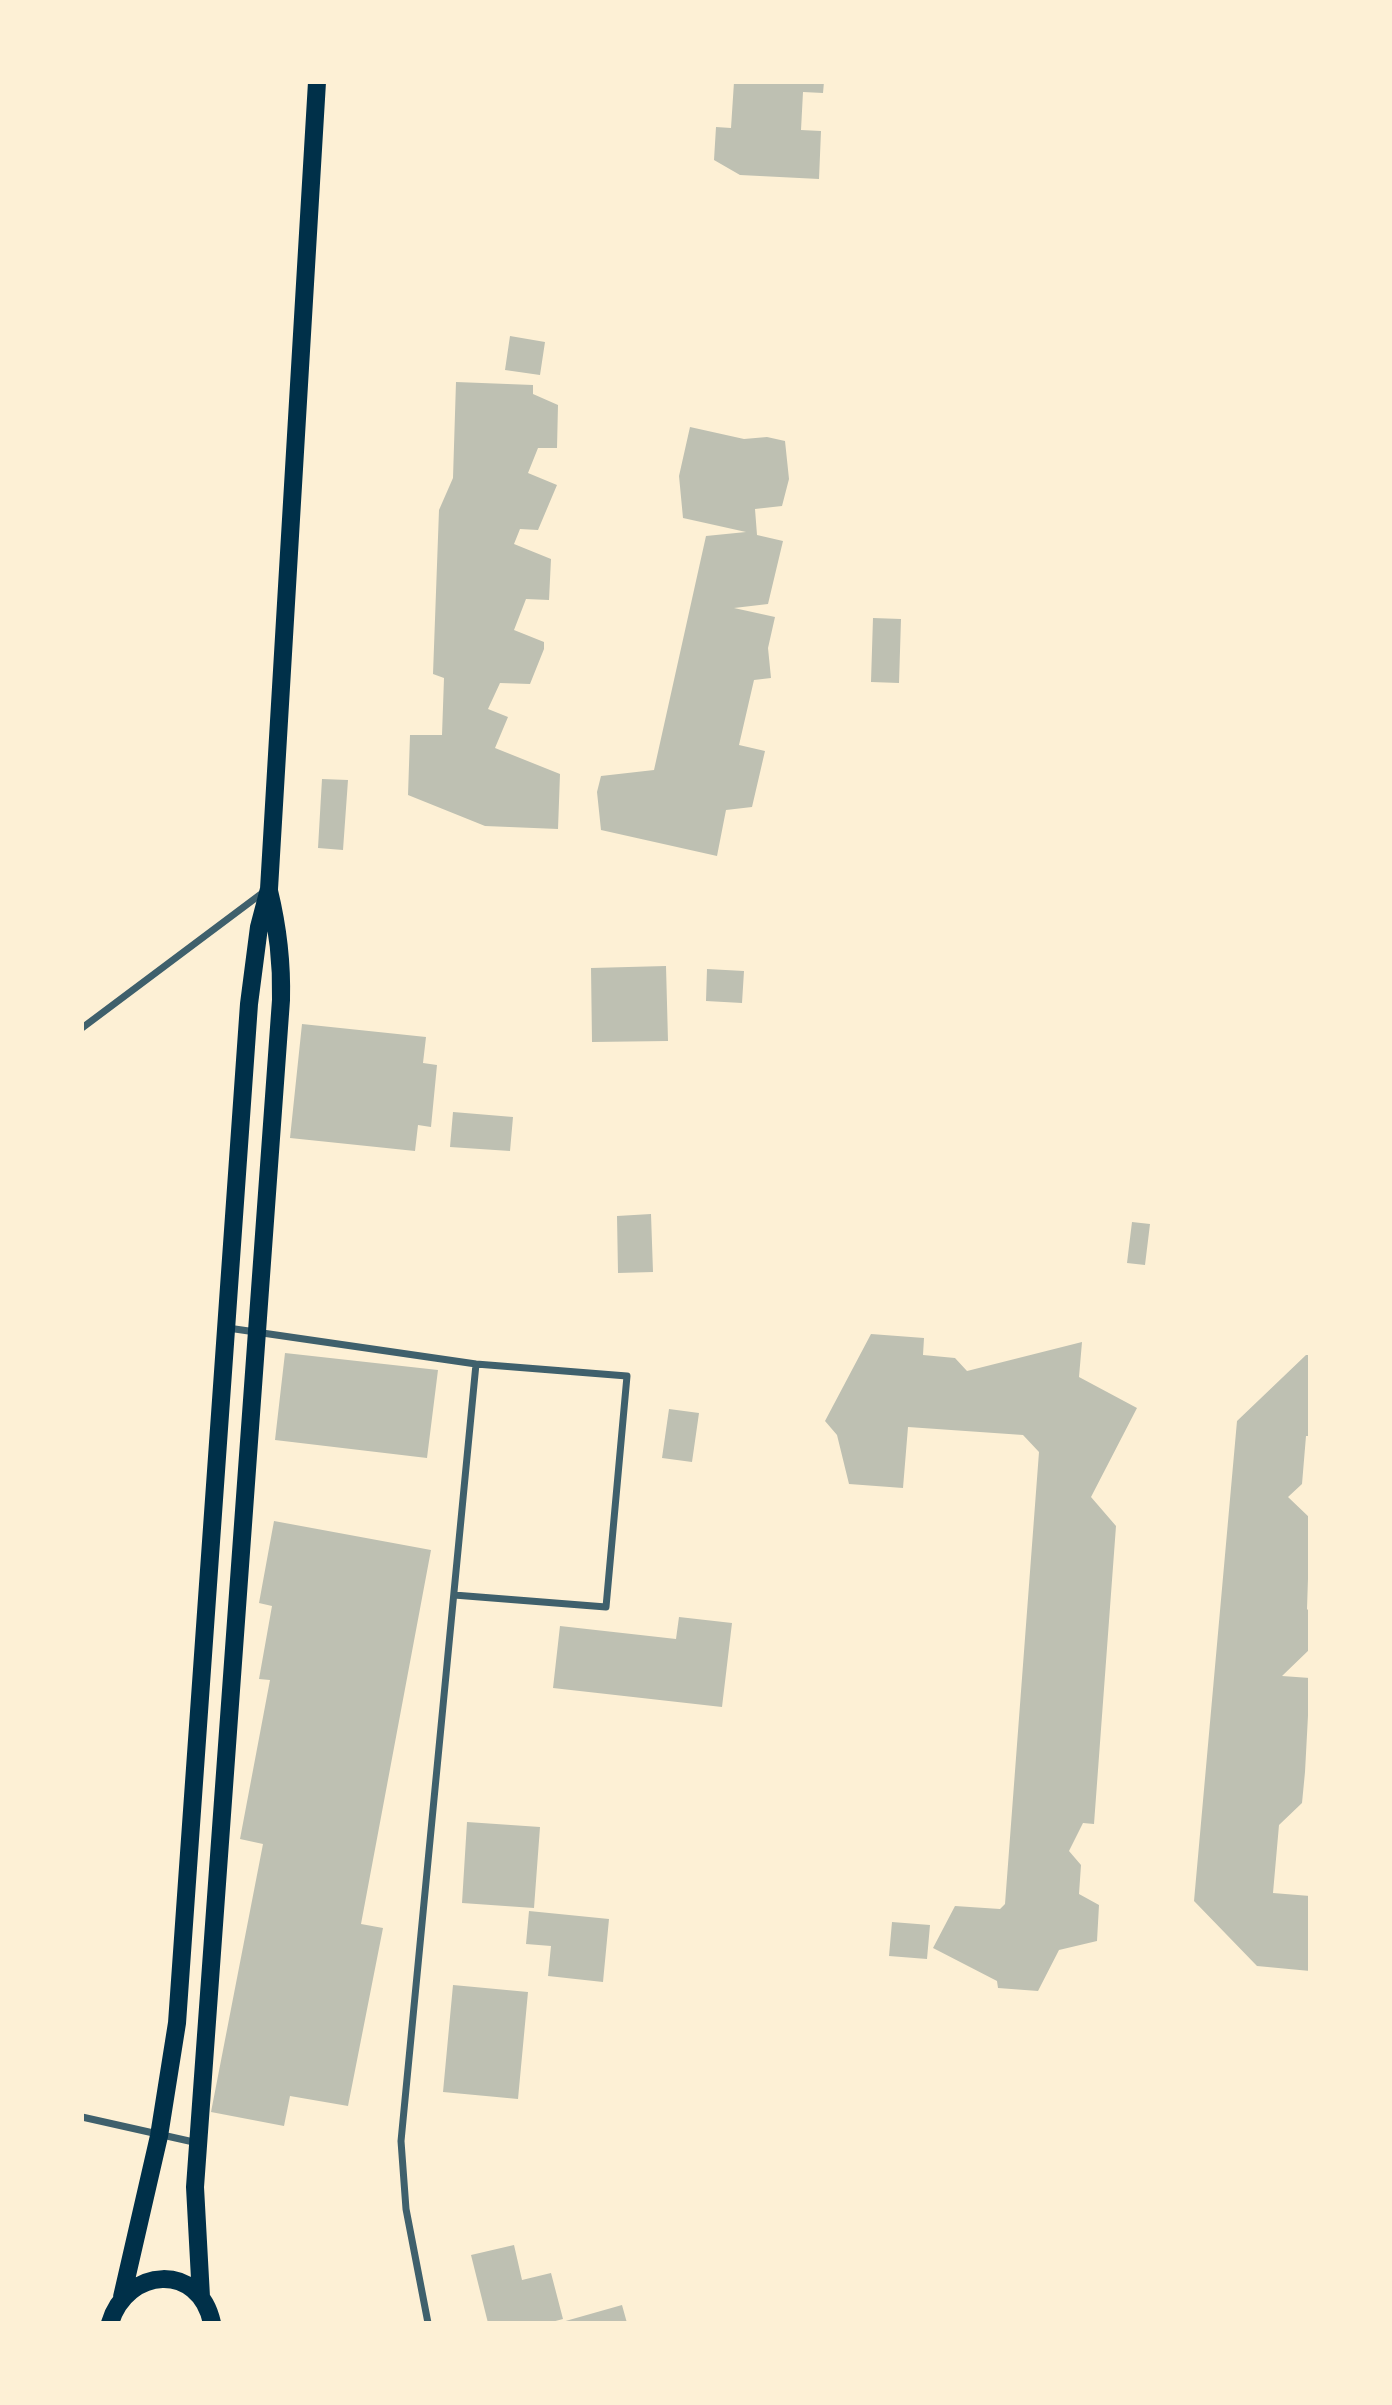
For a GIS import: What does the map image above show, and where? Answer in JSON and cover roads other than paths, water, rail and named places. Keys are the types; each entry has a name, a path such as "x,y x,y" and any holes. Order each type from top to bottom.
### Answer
{"main road":[{"path":"116,2309 159,2136 177,2023 248,1004 255,952 269,889 317,82"},
{"path":"212,2323 201,2297 196,2238 198,2143 258,1332 282,963 278,925 269,889"},
{"path":"99,2323 140,2283 156,2279 173,2280 188,2286 201,2297"}],"street":[{"path":"82,1028 269,889"},
{"path":"225,1327 476,1364 627,1376 606,1607 454,1595"},
{"path":"428,2323 406,2208 401,2141 476,1364"},
{"path":"82,2118 198,2143"}]}
